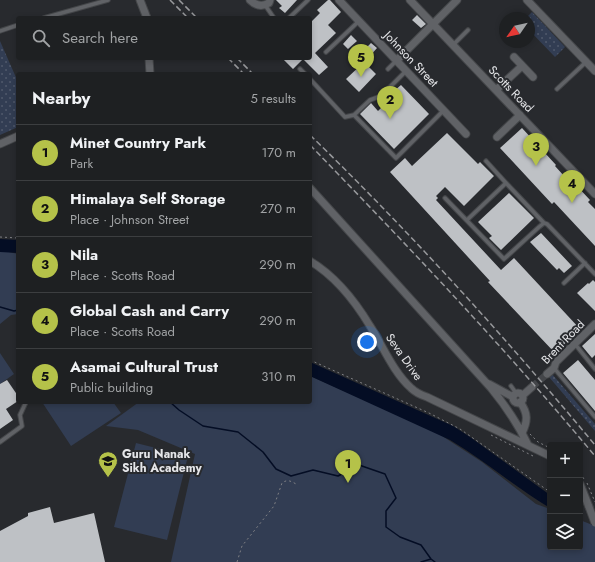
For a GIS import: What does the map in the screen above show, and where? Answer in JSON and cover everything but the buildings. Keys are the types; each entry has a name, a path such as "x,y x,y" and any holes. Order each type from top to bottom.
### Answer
{"street":[{"path":"140,0 146,16"},
{"path":"250,0 259,6 267,3"},
{"name":"Johnson Street","path":"339,0 407,70 466,134"},
{"name":"Scotts Road","path":"410,0 595,194"},
{"path":"397,60 457,0"},
{"path":"527,0 595,71"},
{"path":"514,57 533,78"},
{"path":"149,60 150,72"},
{"path":"496,90 522,66"},
{"path":"497,137 520,115"},
{"path":"0,144 16,137"},
{"path":"312,190 486,383 526,433"},
{"name":"Seva Drive","path":"312,262 328,274 351,299 369,323 395,367 411,388 547,454"},
{"name":"Brent Road","path":"547,374 554,368 556,362 594,329"},
{"path":"486,383 518,397 526,412 526,433 528,445"},
{"path":"518,397 532,388"},
{"path":"583,492 595,523"}],"lane":[{"path":"51,16 108,0"},
{"path":"291,16 308,0"},
{"path":"267,3 273,16"},
{"path":"326,52 359,21"},
{"path":"0,31 16,27"},
{"path":"453,45 468,30"},
{"path":"388,69 397,60"},
{"path":"557,89 586,62"},
{"path":"300,69 303,72"},
{"path":"312,82 345,116 354,115 370,100 381,96 407,70"},
{"path":"354,115 396,158 444,110"},
{"path":"486,161 544,224 549,225 595,274"},
{"path":"466,220 506,182"},
{"path":"445,198 504,259 544,224"},
{"path":"564,283 585,263"},
{"path":"575,344 595,367"},
{"path":"554,368 595,417"},
{"path":"511,386 518,397"},
{"path":"0,442 22,426 20,415 25,404"}],"path":[{"path":"0,237 16,238"},
{"path":"312,361 429,413 460,429 547,490"},
{"path":"526,433 547,446"},
{"path":"237,562 242,546 274,506 282,483 285,481 291,481 296,484"}],"shaded area":[{"path":"535,15 565,47 555,57 535,36"},
{"path":"0,41 16,77 16,128 0,135"},
{"path":"0,239 16,240 16,253 0,252"},
{"path":"0,250 16,254 16,314 11,315 0,324"},
{"path":"0,353 14,374 0,384"},
{"path":"312,363 453,426 547,493 547,506 450,440 312,377"},
{"path":"552,374 595,424 595,431 549,377"},
{"path":"312,377 433,430 482,462 536,504 547,508 547,550 583,550 583,521 595,526 595,562 171,562 195,454 138,430 106,426 136,404 312,404"},
{"path":"43,404 114,404 121,413 71,446"},
{"path":"136,443 188,456 167,540 114,527"}],"waterway":[{"path":"0,307 16,310"},
{"path":"172,404 203,426 238,432 263,452 276,469 291,476 313,470 338,476 359,465 385,474 396,498 386,511 386,527 400,537 421,545 435,562"},
{"path":"421,562 431,559"}],"tunnel":[{"path":"532,387 547,374"}],"railway":[{"path":"170,0 186,16"},
{"path":"179,0 195,16"},
{"path":"230,60 242,72"},
{"path":"239,60 251,72"},
{"path":"312,137 348,172 457,286 595,445"},
{"path":"312,147 456,298 595,456"}],"place":[{"name":"Asamai Cultural Trust","path":"361,77"},
{"name":"Himalaya Self Storage","path":"390,119"},
{"name":"Nila","path":"536,166"},
{"name":"Global Cash and Carry","path":"572,203"},
{"name":"Guru Nanak Sikh Academy","path":"108,478"},
{"name":"Minet Country Park","path":"348,483"}]}
